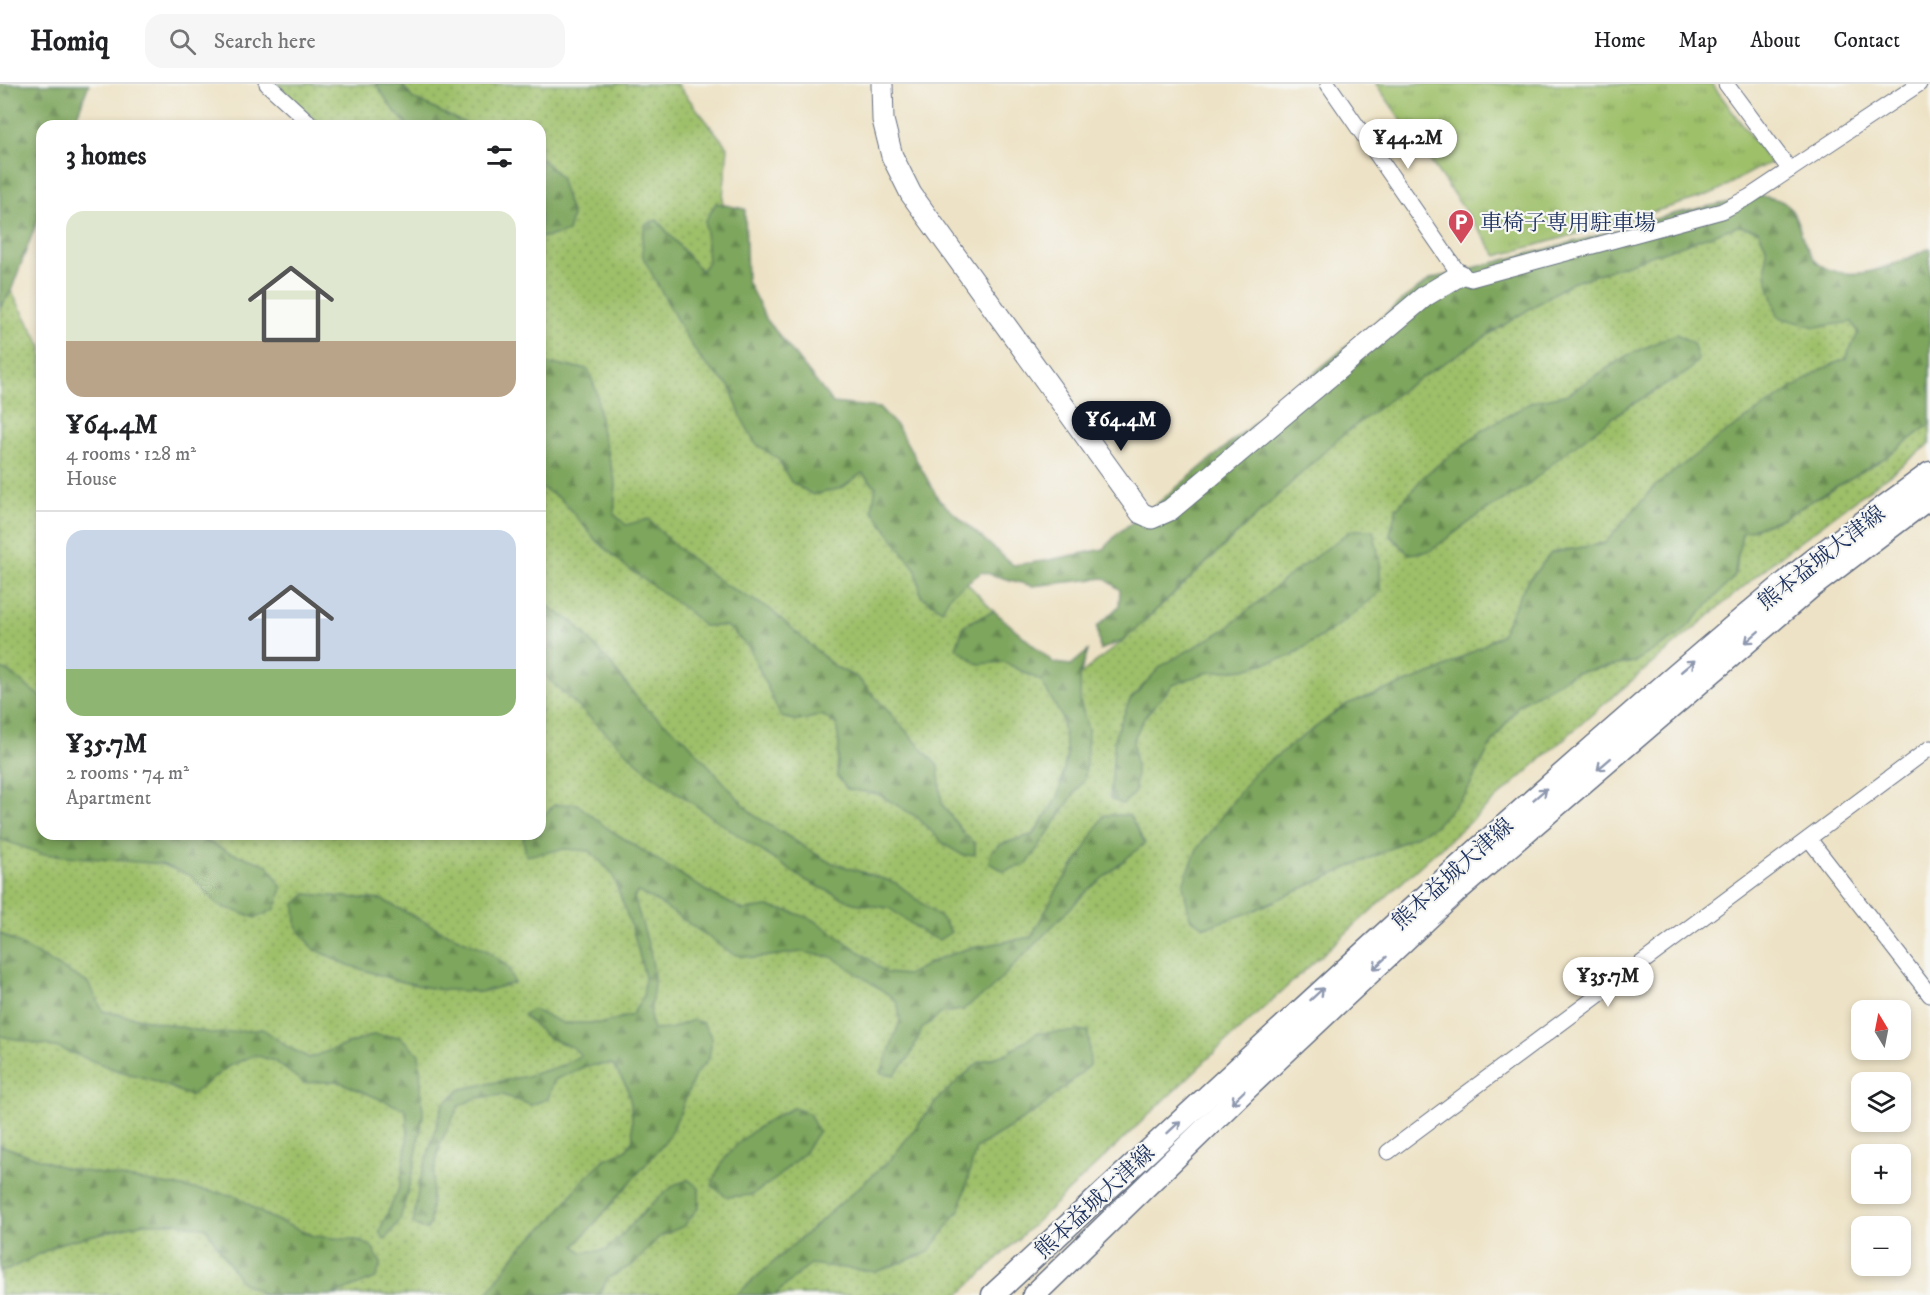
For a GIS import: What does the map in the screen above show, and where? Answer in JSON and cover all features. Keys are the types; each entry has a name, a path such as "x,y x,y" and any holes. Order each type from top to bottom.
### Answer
{"main road":[{"name":"熊本益城大津線","path":"993,1295 1441,881 1603,738 1788,581 1930,473"},
{"name":"熊本益城大津線","path":"1034,1295 1246,1089 1458,890 1810,588 1930,497"}],"street":[{"path":"267,84 306,120"},
{"path":"882,84 883,120 892,156 911,194 1141,513 1152,518 1170,510 1425,296 1460,275"},
{"path":"1328,84 1460,275 1471,279 1722,211 1749,197 1919,84"},
{"path":"1726,84 1790,170"},
{"path":"1388,1152 1930,748"},
{"path":"1809,839 1930,995"}],"green space":[{"path":"0,84 89,84 75,120 36,120 36,224 11,291 0,308"},
{"path":"277,84 677,84 728,148 715,277 726,330 1065,686 1124,640 1238,533 1382,366 1462,310 1763,210 1782,249 1886,312 1878,368 1205,927 1248,913 1385,851 1466,793 1489,748 1519,704 1574,673 1634,662 1680,634 1734,577 1742,533 1783,518 1888,456 1930,424 1930,444 1774,561 1590,716 1431,856 1216,1051 959,1295 0,1295 0,308 11,291 36,336 36,840 546,840 546,120 315,120","holes":["1090,1065 1038,1110 976,1148"]},
{"path":"376,84 402,84 412,98 458,120 403,120"},
{"path":"1376,84 1712,84 1771,163 1705,196 1497,256"},
{"path":"546,163 560,177 572,216 568,232 546,237"},
{"path":"1759,196 1776,199 1790,208 1813,258 1832,271 1861,273 1875,270 1890,266 1930,248 1930,424 1888,456 1783,518 1742,533 1734,577 1681,634 1634,662 1574,673 1519,704 1489,748 1466,793 1435,826 1248,913 1205,927 1190,918 1183,884 1197,849 1255,772 1347,704 1438,671 1501,635 1525,585 1551,553 1605,543 1654,487 1716,439 1820,370 1845,359 1858,333 1852,322 1815,327 1778,317 1766,275 1766,247 1758,230 1738,226 1569,284 1403,389 1338,439 1124,640 1100,650 1097,627 1119,606 1120,590 1104,578 1032,586 982,572 951,594 942,610 921,596 916,570 872,510 876,487 862,473 842,488 813,495 791,482 778,459 755,443 742,419 730,387 701,360 684,333 643,257 642,237 646,224 657,220 701,271 708,262 705,221 716,203 745,209 747,281 767,320 833,403 880,408 899,429 939,500 1013,565 1104,549 1118,533 1158,503 1401,301 1431,279 1677,213"},
{"path":"1676,334 1693,343 1698,360 1686,373 1626,408 1567,451 1524,488 1486,510 1430,551 1409,554 1390,535 1396,509 1424,476 1486,428 1532,402 1568,394 1626,356"},
{"path":"546,364 588,369 597,393 601,429 616,484 614,514 626,525 648,519 675,546 725,585 770,609 834,666 858,678 938,766 942,804 964,834 975,844 975,854 964,856 945,845 917,817 878,794 847,789 837,776 839,743 836,724 822,715 799,721 781,717 750,649 727,626 704,626 688,611 625,566 595,539 561,499 546,490"},
{"path":"1352,530 1373,530 1380,561 1380,592 1345,621 1291,656 1245,669 1205,673 1173,685 1145,716 1133,741 1136,767 1135,792 1123,804 1110,799 1115,736 1130,700 1161,666 1226,629 1286,578"},
{"path":"546,605 574,623 611,664 644,707 684,738 752,814 827,861 896,883 942,919 951,932 939,940 927,935 889,908 853,903 805,880 648,772 546,677"},
{"path":"994,611 1054,663 1071,665 1088,651 1080,674 1080,701 1088,730 1085,778 1027,864 1004,871 989,863 991,852 1002,844 1034,834 1058,797 1067,754 1061,716 1041,681 1004,662 978,664 956,648 964,625"},
{"path":"0,669 7,671 36,693 36,840 205,840 226,851 268,865 282,888 275,909 256,918 218,905 191,876 161,864 42,854 0,839"},
{"path":"577,804 607,828 708,892 743,910 768,907 814,920 886,973 907,975 938,959 966,949 1031,937 1058,888 1081,855 1104,815 1129,815 1145,843 1087,891 989,991 962,1010 942,1013 922,1029 909,1058 894,1075 881,1073 900,1021 898,1004 892,997 832,957 802,952 754,958 733,954 656,901 638,892 634,897 653,969 651,1024 653,1030 670,1029 693,1020 703,1023 712,1038 709,1058 695,1075 666,1141 575,1246 582,1252 607,1250 656,1200 676,1184 689,1180 699,1188 699,1207 684,1226 659,1237 634,1264 608,1278 599,1295 486,1295 520,1248 553,1219 582,1181 605,1159 626,1150 633,1139 631,1104 627,1087 612,1064 586,1066 554,1080 548,1099 531,1105 502,1095 476,1098 459,1106 440,1144 433,1179 430,1225 426,1230 413,1224 419,1184 443,1104 461,1089 527,1076 564,1065 581,1055 572,1047 549,1038 523,1015 532,1009 563,1023 603,1023 632,1015 643,997 645,977 634,934 612,873 590,851 565,849 526,856 523,840 546,840 546,813 554,805"},
{"path":"306,894 383,900 440,930 488,951 509,968 514,983 481,992 434,989 395,980 348,965 314,949 296,926 295,904"},
{"path":"0,933 88,983 103,1011 215,1034 263,1029 288,1047 309,1058 373,1035 400,1037 419,1054 423,1114 414,1167 400,1220 385,1240 379,1232 400,1186 408,1134 406,1110 337,1081 304,1083 274,1061 255,1055 229,1066 190,1096 156,1081 119,1071 59,1048 0,1036"},
{"path":"1088,1031 1090,1065 1038,1110 976,1148 960,1209 929,1252 876,1272 810,1264 775,1295 736,1295 890,1160 939,1098 979,1062 1006,1054 1037,1033"},
{"path":"793,1108 809,1113 818,1132 804,1153 774,1180 752,1195 727,1197 712,1186 724,1160 733,1149 768,1121"},
{"path":"0,1145 65,1168 237,1196 265,1215 313,1236 357,1240 371,1246 381,1263 376,1278 333,1295 265,1295 241,1282 206,1228 177,1223 144,1223 61,1243 8,1270 0,1270"}],"place":[{"name":"車椅子専用駐車場","path":"1461,245"}]}
